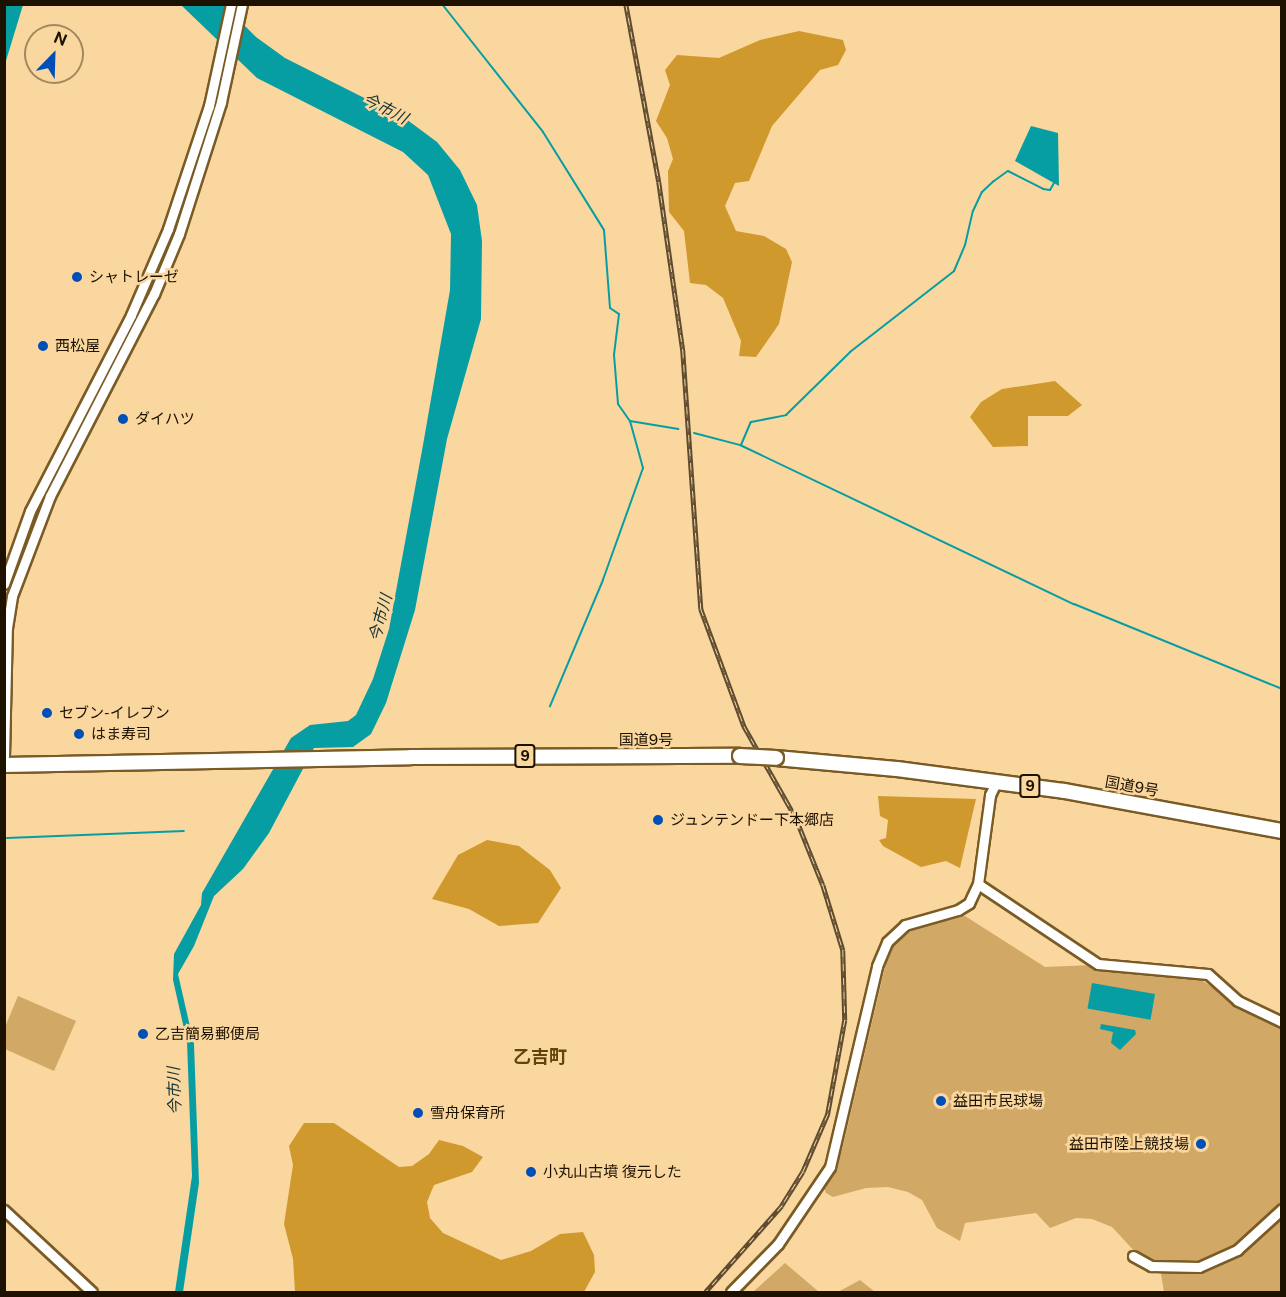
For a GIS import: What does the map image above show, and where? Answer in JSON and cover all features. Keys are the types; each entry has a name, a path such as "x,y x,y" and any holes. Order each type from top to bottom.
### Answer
{"highway":[{"name":"国道9号","path":"4,765 311,759 740,756 1064,790 1281,831"}],"street":[{"path":"4,584 33,504 152,270 195,148 220,60 231,4"},
{"path":"4,756 7,627 23,562 57,481 158,284 209,145 230,65 242,6"},
{"path":"731,1293 778,1244 830,1167 880,953 887,942 905,925 958,910 969,903 978,884 990,795 996,782"},
{"path":"978,884 1098,964 1208,974 1238,1001 1281,1022"},
{"path":"1133,1256 1151,1266 1199,1267 1237,1250 1281,1209"},
{"path":"4,1210 92,1293"}],"shaded area":[{"path":"799,31 843,40 846,50 838,65 820,70 772,126 749,181 735,183 725,206 736,231 764,236 786,249 792,262 779,324 756,357 739,356 741,341 723,298 706,285 690,283 684,231 669,212 668,171 673,159 667,138 656,121 670,85 665,70 677,55 719,58 760,40"},
{"path":"1055,381 1082,405 1068,416 1028,416 1028,446 993,447 970,417 981,402 1002,389"},
{"path":"878,796 976,799 960,868 946,861 921,867 883,846 879,840 886,838 888,820 880,816"},
{"path":"487,840 519,846 550,870 561,888 538,923 499,926 469,909 432,899 458,855"},
{"path":"965,916 1045,967 1092,965 1198,978 1238,1003 1281,1023 1281,1292 1164,1292 1159,1262 1137,1254 1112,1227 1092,1219 1076,1218 1050,1228 1036,1213 965,1223 960,1241 937,1228 922,1200 908,1192 888,1187 866,1188 833,1197 826,1193 824,1188 842,1150 890,946 914,929"},
{"path":"18,996 76,1021 54,1071 5,1049 5,1027"},
{"path":"304,1123 334,1123 399,1167 412,1166 429,1154 439,1140 463,1146 483,1157 472,1172 434,1185 427,1202 430,1218 443,1233 501,1260 531,1251 560,1234 583,1232 594,1255 595,1272 584,1292 295,1292 293,1259 284,1224 293,1165 289,1146"},
{"path":"785,1263 819,1292 753,1292"},
{"path":"860,1280 875,1292 838,1292"}],"water":[{"path":"4,5 23,5 5,64"},
{"name":"今市川","path":"181,5 224,5 256,37 285,58 406,119 437,142 460,170 477,205 482,241 481,319 447,439 415,610 386,703 371,734 353,747 314,748 269,833 243,869 214,896 194,946 178,974 194,1044 199,1183 183,1292 175,1292 192,1176 187,1042 173,980 174,954 201,905 202,893 291,738 310,725 348,721 356,715 373,679 389,629 423,445 450,290 451,234 428,175 403,152 257,78"},
{"path":"1031,126 1058,133 1059,186 1015,161"},
{"path":"1092,983 1155,994 1151,1020 1087,1009"},
{"path":"1101,1024 1135,1030 1136,1034 1120,1050 1111,1043 1113,1032 1100,1029"}],"waterway":[{"path":"442,4 543,132 604,230 610,308 619,314 614,355 618,404 630,421 643,468 603,580 550,706"},
{"path":"741,445 751,422 786,415 850,352 954,271 965,245 973,211 982,192 994,181 1008,171 1043,189 1050,190 1054,183"},
{"path":"630,421 678,429"},
{"path":"694,433 740,445 1074,604 1282,689"},
{"path":"7,838 184,831"}],"railway":[{"path":"626,4 659,182 683,351 701,609 744,726 796,818 823,885 843,950 845,1020 828,1114 803,1172 782,1206 706,1292"}],"place":[{"name":"シャトレーゼ","path":"77,277"},
{"name":"西松屋","path":"43,346"},
{"name":"ダイハツ","path":"123,419"},
{"name":"セブン-イレブン","path":"47,713"},
{"name":"はま寿司","path":"79,734"},
{"name":"ジュンテンドー下本郷店","path":"658,820"},
{"name":"乙吉簡易郵便局","path":"143,1034"},
{"name":"益田市民球場","path":"941,1101"},
{"name":"雪舟保育所","path":"418,1113"},
{"name":"益田市陸上競技場","path":"1201,1144"},
{"name":"小丸山古墳 復元した","path":"531,1172"}],"district":[{"name":"乙吉町","path":"540,1057"}]}
